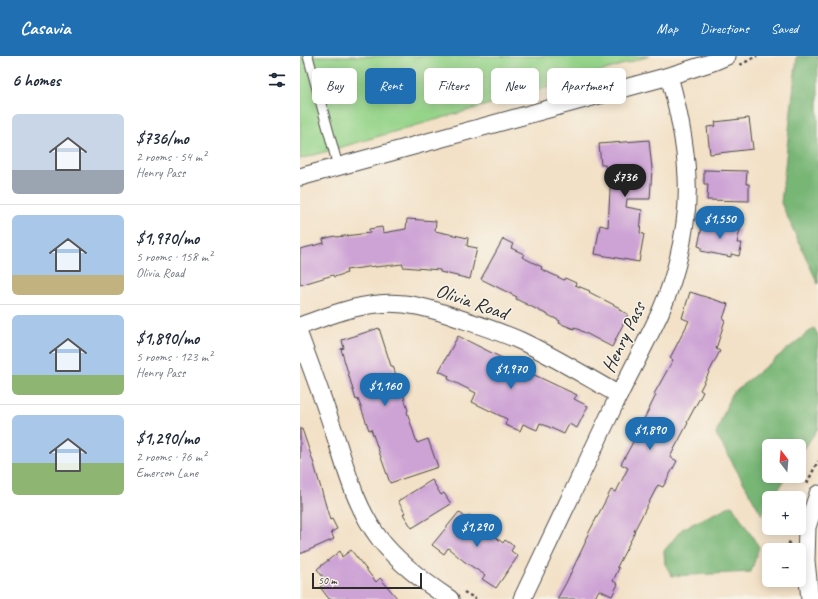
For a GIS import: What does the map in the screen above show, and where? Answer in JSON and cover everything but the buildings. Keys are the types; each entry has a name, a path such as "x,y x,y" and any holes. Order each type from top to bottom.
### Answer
{"street":[{"path":"300,177 669,76 727,56"},
{"name":"Henry Pass","path":"522,599 619,395 661,312 671,283 686,222 688,191 684,141 669,76"},
{"name":"Olivia Road","path":"300,326 358,307 379,304 419,306 473,323 521,341 560,361 619,395"},
{"path":"300,337 324,401 348,477 367,520 394,556 416,574 454,594"},
{"path":"810,599 806,561 807,526 818,494"}],"lane":[{"path":"308,56 338,166"}],"path":[{"path":"454,594 476,599"}],"green space":[{"path":"300,56 649,56 612,68 547,68 547,88 539,90 539,68 491,68 491,104 300,159"},
{"path":"797,56 818,56 818,284 781,203"},
{"path":"814,328 818,335 818,428 806,446 806,439 762,439 762,483 783,483 777,491 762,491 762,515 716,434 731,394"},
{"path":"732,505 759,547 751,572 672,576 665,564 664,551 682,529"}]}
